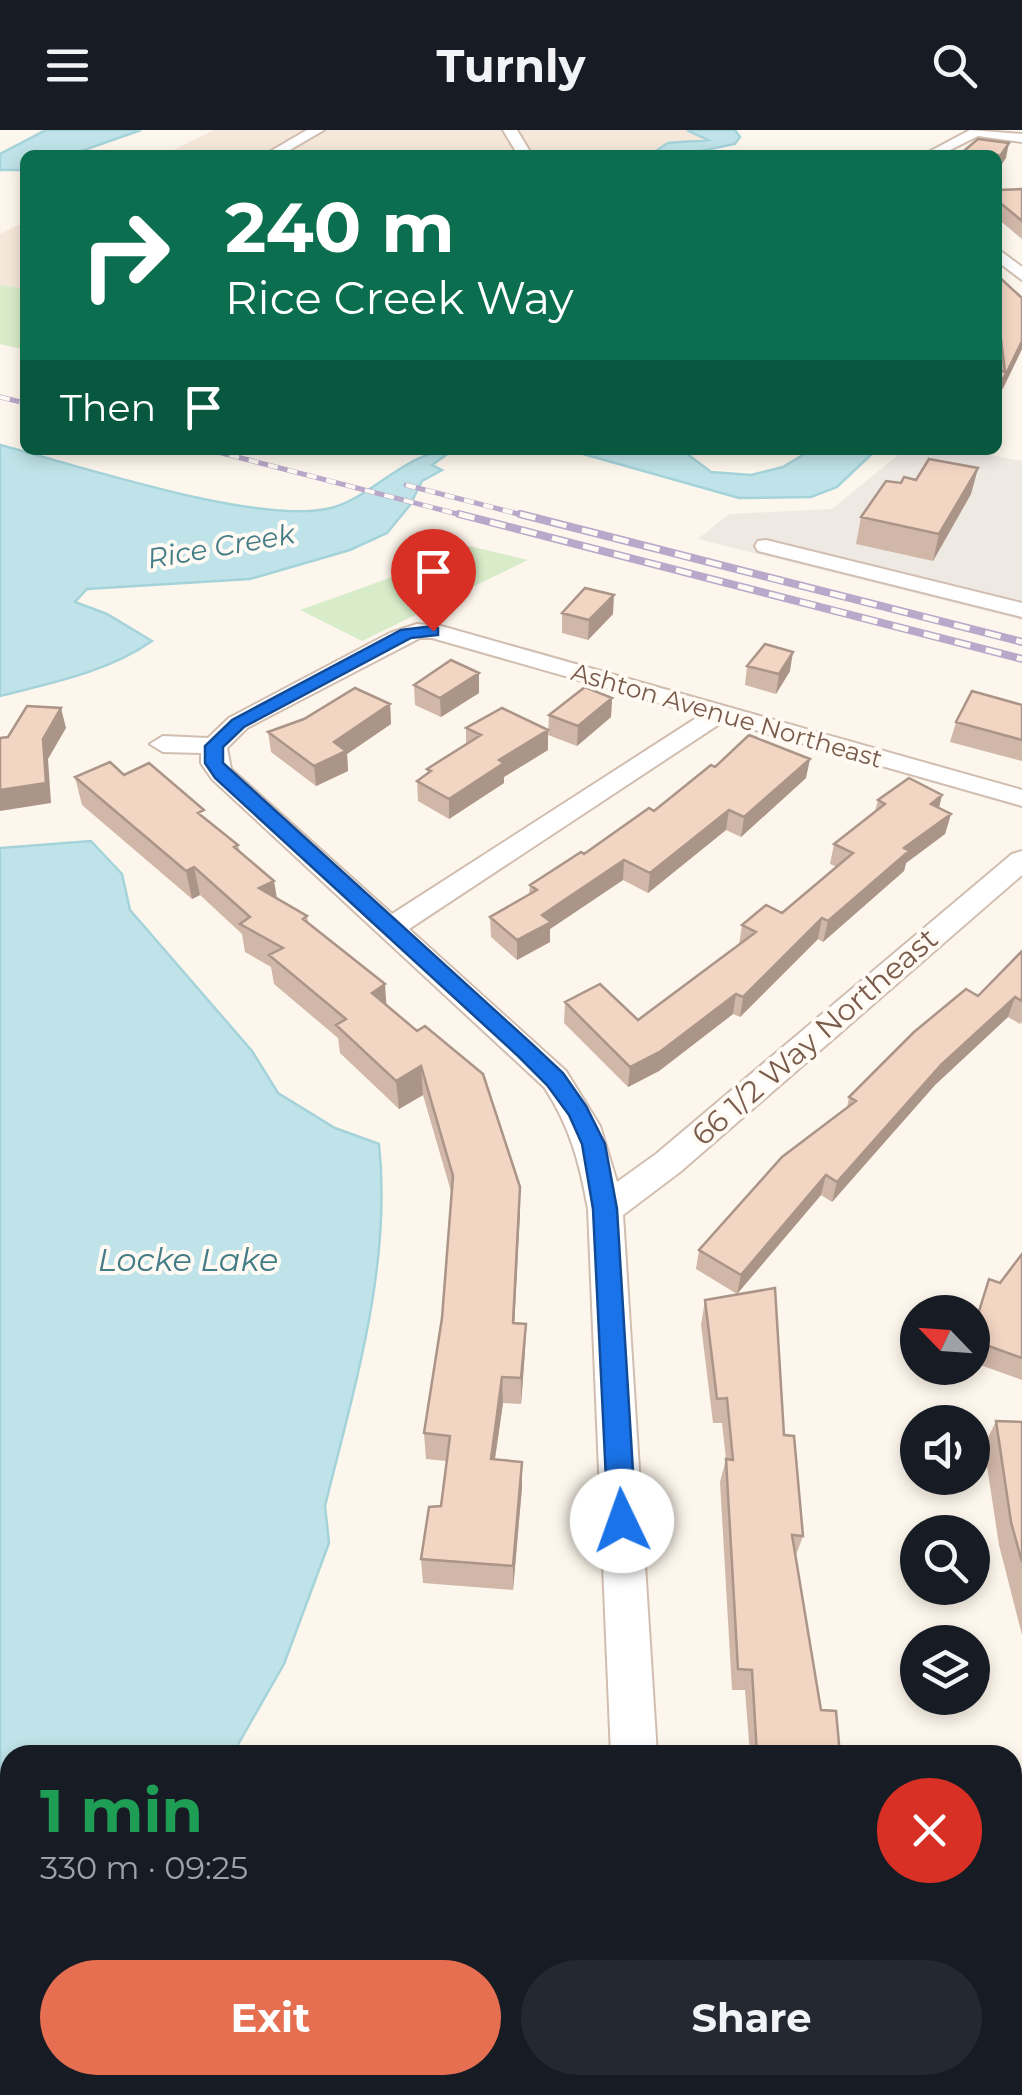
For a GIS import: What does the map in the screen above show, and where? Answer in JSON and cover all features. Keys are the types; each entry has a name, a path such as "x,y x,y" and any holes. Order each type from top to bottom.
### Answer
{"street":[{"path":"280,150 317,130"},
{"path":"940,150 976,132 1022,138"},
{"path":"1002,258 1022,275"},
{"path":"766,546 1022,610"},
{"name":"Ashton Avenue Northeast","path":"214,746 238,723 398,638 417,631 433,631 1022,798"},
{"path":"391,928 720,713"},
{"path":"163,744 214,746 214,763 221,774 555,1079 594,1144 605,1209 633,1745"},
{"name":"66 1/2 Way Northeast","path":"605,1209 668,1164 1022,860"}],"shaded area":[{"path":"214,130 687,130 710,140 668,143 658,150 173,150"},
{"path":"20,224 20,288 0,285 0,234"},
{"path":"898,455 991,455 1022,461 1022,620 698,539 729,514 832,509"}],"green space":[{"path":"0,285 20,288 20,349 0,344"},
{"path":"448,541 528,560 362,641 300,610 412,570"}],"water":[{"path":"46,130 141,130 84,150 20,150 20,170 0,170 0,154"},
{"path":"687,130 735,130 740,137 735,144 706,150 658,150 668,143 708,140"},
{"name":"Rice Creek","path":"0,445 20,451 20,455 36,455 167,491 259,509 299,511 331,508 420,458 446,455 432,465 442,470 422,481 410,505 387,533 350,550 250,579 87,589 75,602 107,614 152,641 98,669 0,696"},
{"path":"587,455 689,455 711,472 751,475 783,467 803,455 871,455 837,487 811,497 739,498"},
{"name":"Locke Lake","path":"91,841 122,874 130,910 252,1051 278,1093 335,1128 379,1144 382,1190 375,1281 358,1372 325,1506 329,1543 284,1664 238,1745 0,1745 0,848"}],"building":[{"path":"978,139 1009,143 1002,153 1002,150 965,150"},
{"path":"1022,189 1022,221 1002,204 1002,190"},
{"path":"1002,280 1022,298 1022,341 1002,380 1002,371 1005,372"},
{"path":"929,459 978,468 939,534 861,517 886,481 901,483 904,477 916,480"},
{"path":"585,588 614,595 589,620 562,613"},
{"path":"765,644 793,652 779,674 747,666"},
{"path":"451,660 479,673 440,698 414,685"},
{"path":"585,687 612,698 578,726 549,715"},
{"path":"355,688 390,704 334,742 346,751 314,766 268,732 304,719"},
{"path":"972,691 1022,705 1022,740 956,722"},
{"path":"27,706 61,708 43,739 46,783 0,790 0,738 8,737"},
{"path":"502,708 548,730 499,760 504,763 449,799 417,781 431,771 427,769 481,735 466,728"},
{"path":"749,735 810,759 744,817 729,810 650,873 624,860 542,915 551,922 517,940 490,917 537,890 530,885 581,852 584,854 649,808 654,811 711,765 715,767"},
{"path":"110,762 124,775 149,763 204,810 198,813 274,881 259,888 307,916 303,919 385,984 372,993 417,1031 425,1026 483,1074 520,1187 513,1323 526,1324 521,1378 502,1377 491,1459 522,1462 513,1566 421,1559 429,1507 441,1506 450,1436 424,1433 442,1318 453,1176 421,1066 396,1081 336,1025 346,1019 269,955 283,948 240,924 250,917 194,867 186,871 75,777"},
{"path":"909,778 942,795 931,804 951,814 904,848 909,851 828,921 822,918 743,997 736,994 661,1051 630,1067 565,1002 600,984 638,1020 756,932 742,925 766,905 782,913 853,853 834,844 885,804 878,800"},
{"path":"1022,951 1022,1001 1015,997 941,1065 837,1182 826,1175 741,1275 699,1250 782,1157 856,1101 849,1097 914,1032 966,989 978,996"},
{"path":"1022,1254 1022,1358 990,1346 990,1295 984,1295 989,1279 1000,1283"},
{"path":"775,1288 784,1435 794,1436 803,1536 792,1535 821,1710 836,1711 839,1745 756,1745 752,1670 738,1669 726,1459 733,1460 727,1398 717,1399 705,1300"},
{"path":"996,1421 1022,1422 1022,1562 1011,1522"}],"railway":[{"path":"0,397 20,402"},
{"path":"229,455 469,517"},
{"path":"406,485 530,517"},
{"path":"459,514 1022,659"},
{"path":"520,514 1022,642"}],"route":[{"path":"433,631 407,633 238,723 214,746 214,763 221,774 526,1050 555,1079 578,1112 594,1144 605,1209 622,1521"}]}
